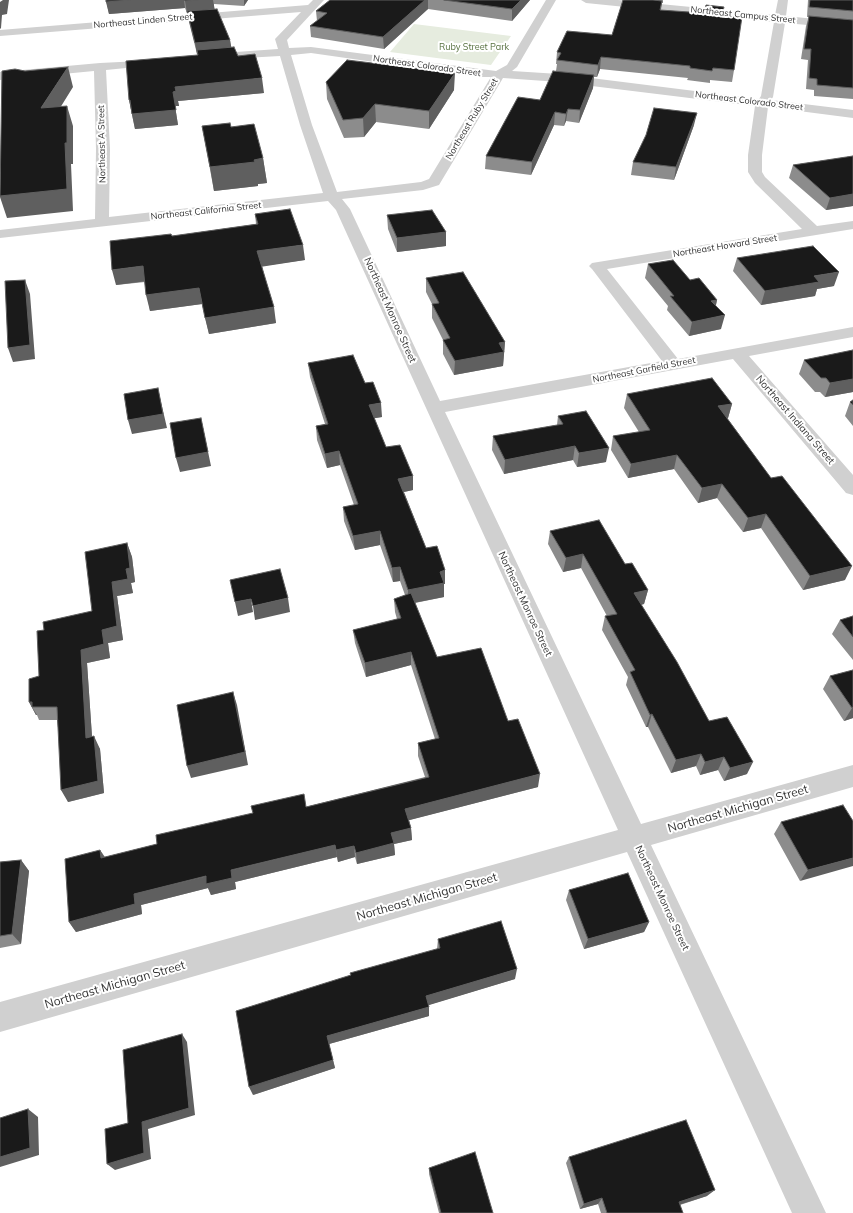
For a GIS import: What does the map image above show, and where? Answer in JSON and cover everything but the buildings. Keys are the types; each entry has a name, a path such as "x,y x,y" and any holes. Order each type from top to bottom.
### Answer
{"street":[{"name":"Northeast Ruby Street","path":"412,189 434,182 499,74 511,67 551,0"},
{"name":"Northeast Campus Street","path":"586,0 853,26"},
{"path":"783,0 781,19 766,97 762,103 754,155 755,172 760,180 814,232"},
{"name":"Northeast Linden Street","path":"0,33 315,4"},
{"name":"Northeast Monroe Street","path":"315,4 281,39 306,125 332,197 343,208 634,839 809,1213"},
{"name":"Northeast Colorado Street","path":"194,58 310,50 499,74 559,78 853,114"},
{"path":"0,76 170,60"},
{"name":"Northeast A Street","path":"100,66 103,149 102,222"},
{"name":"Northeast California Street","path":"0,234 412,189"},
{"name":"Northeast Howard Street","path":"673,364 597,266 853,225"},
{"name":"Northeast Garfield Street","path":"435,408 736,352 853,332"},
{"name":"Northeast Indiana Street","path":"736,352 853,488"},
{"name":"Northeast Michigan Street","path":"0,1017 853,776"}],"green space":[{"name":"Ruby Street Park","path":"414,24 511,36 491,65 390,52"}]}
